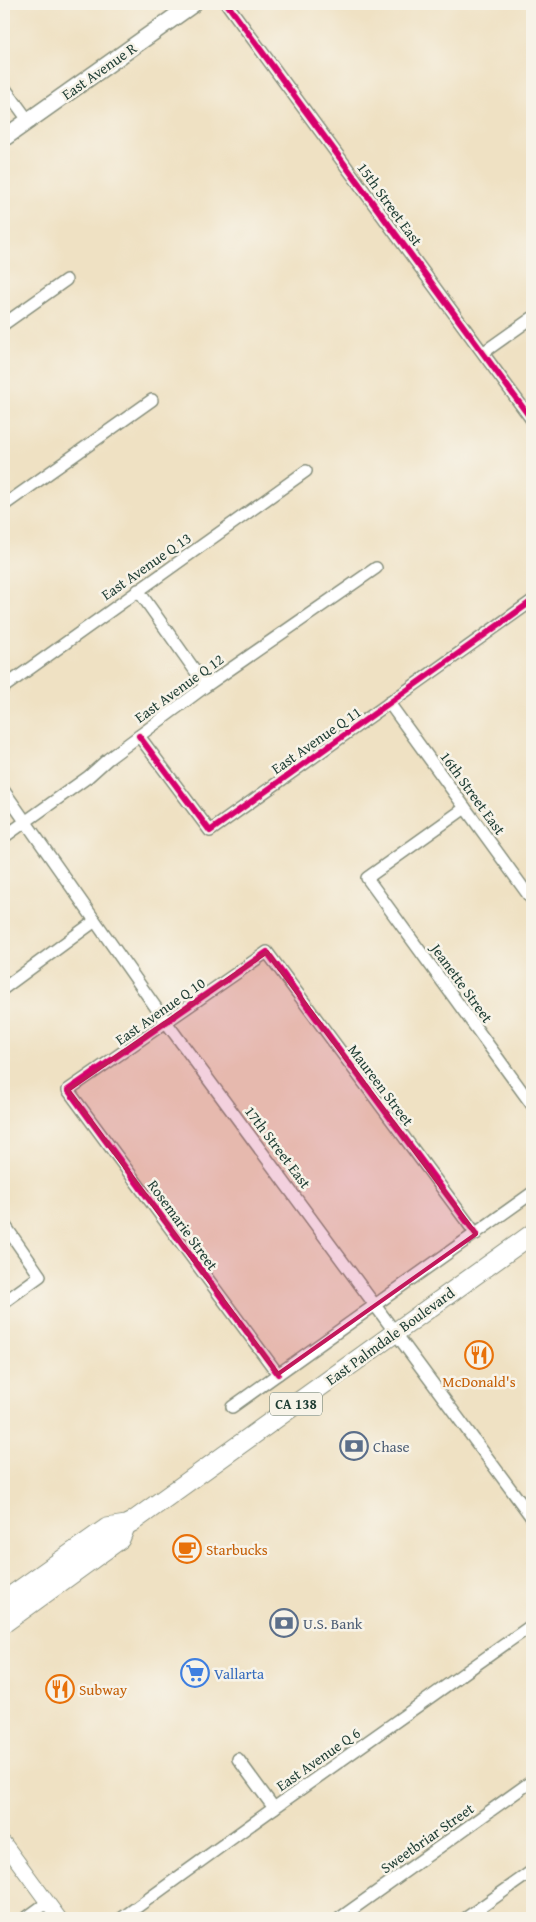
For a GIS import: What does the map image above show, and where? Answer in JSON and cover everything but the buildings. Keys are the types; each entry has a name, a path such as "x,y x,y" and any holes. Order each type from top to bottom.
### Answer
{"highway":[{"name":"East Palmdale Boulevard","path":"4,1623 120,1539 126,1526 532,1234"},
{"name":"East Palmdale Boulevard","path":"4,1601 107,1528 126,1526"},
{"path":"26,1606 28,1599 74,1562 81,1553 81,1547"}],"main road":[{"name":"East Avenue R","path":"4,138 194,4"}],"street":[{"name":"15th Street East","path":"227,4 532,420"},
{"path":"4,87 28,120"},
{"path":"4,324 66,280"},
{"path":"484,352 532,318"},
{"path":"4,505 152,400"},
{"name":"East Avenue Q 13","path":"4,686 306,471"},
{"name":"East Avenue Q 12","path":"4,837 88,777 206,686 376,568"},
{"path":"138,590 206,686"},
{"name":"East Avenue Q 11","path":"139,736 210,831 532,601"},
{"name":"16th Street East","path":"390,703 532,900"},
{"name":"17th Street East","path":"4,791 166,1022 532,1518"},
{"name":"Jeanette Street","path":"465,808 367,878 532,1105"},
{"path":"4,988 95,921"},
{"name":"East Avenue Q 10","path":"68,1090 267,952"},
{"name":"Maureen Street","path":"267,952 476,1234"},
{"name":"Rosemarie Street","path":"68,1090 278,1374"},
{"path":"232,1407 532,1194"},
{"path":"4,1224 40,1276 4,1302"},
{"name":"East Avenue Q 6","path":"122,1918 532,1626"},
{"path":"238,1759 274,1808"},
{"name":"Sweetbriar Street","path":"340,1918 532,1781"},
{"path":"4,1843 59,1918"},
{"path":"466,1918 532,1871"},
{"path":"26,1918 48,1902"}],"highlighted area":[{"path":"267,952 476,1234 278,1374 68,1090"}],"cycle path":[{"path":"227,4 532,420"},
{"path":"139,736 210,831 532,601"},
{"path":"278,1374 68,1090 267,952 476,1234"}],"place":[{"name":"McDonald's","path":"479,1355"},
{"name":"Chase","path":"354,1446"},
{"name":"Starbucks","path":"187,1549"},
{"name":"U.S. Bank","path":"284,1623"},
{"name":"Vallarta","path":"195,1673"},
{"name":"Subway","path":"60,1689"}]}
